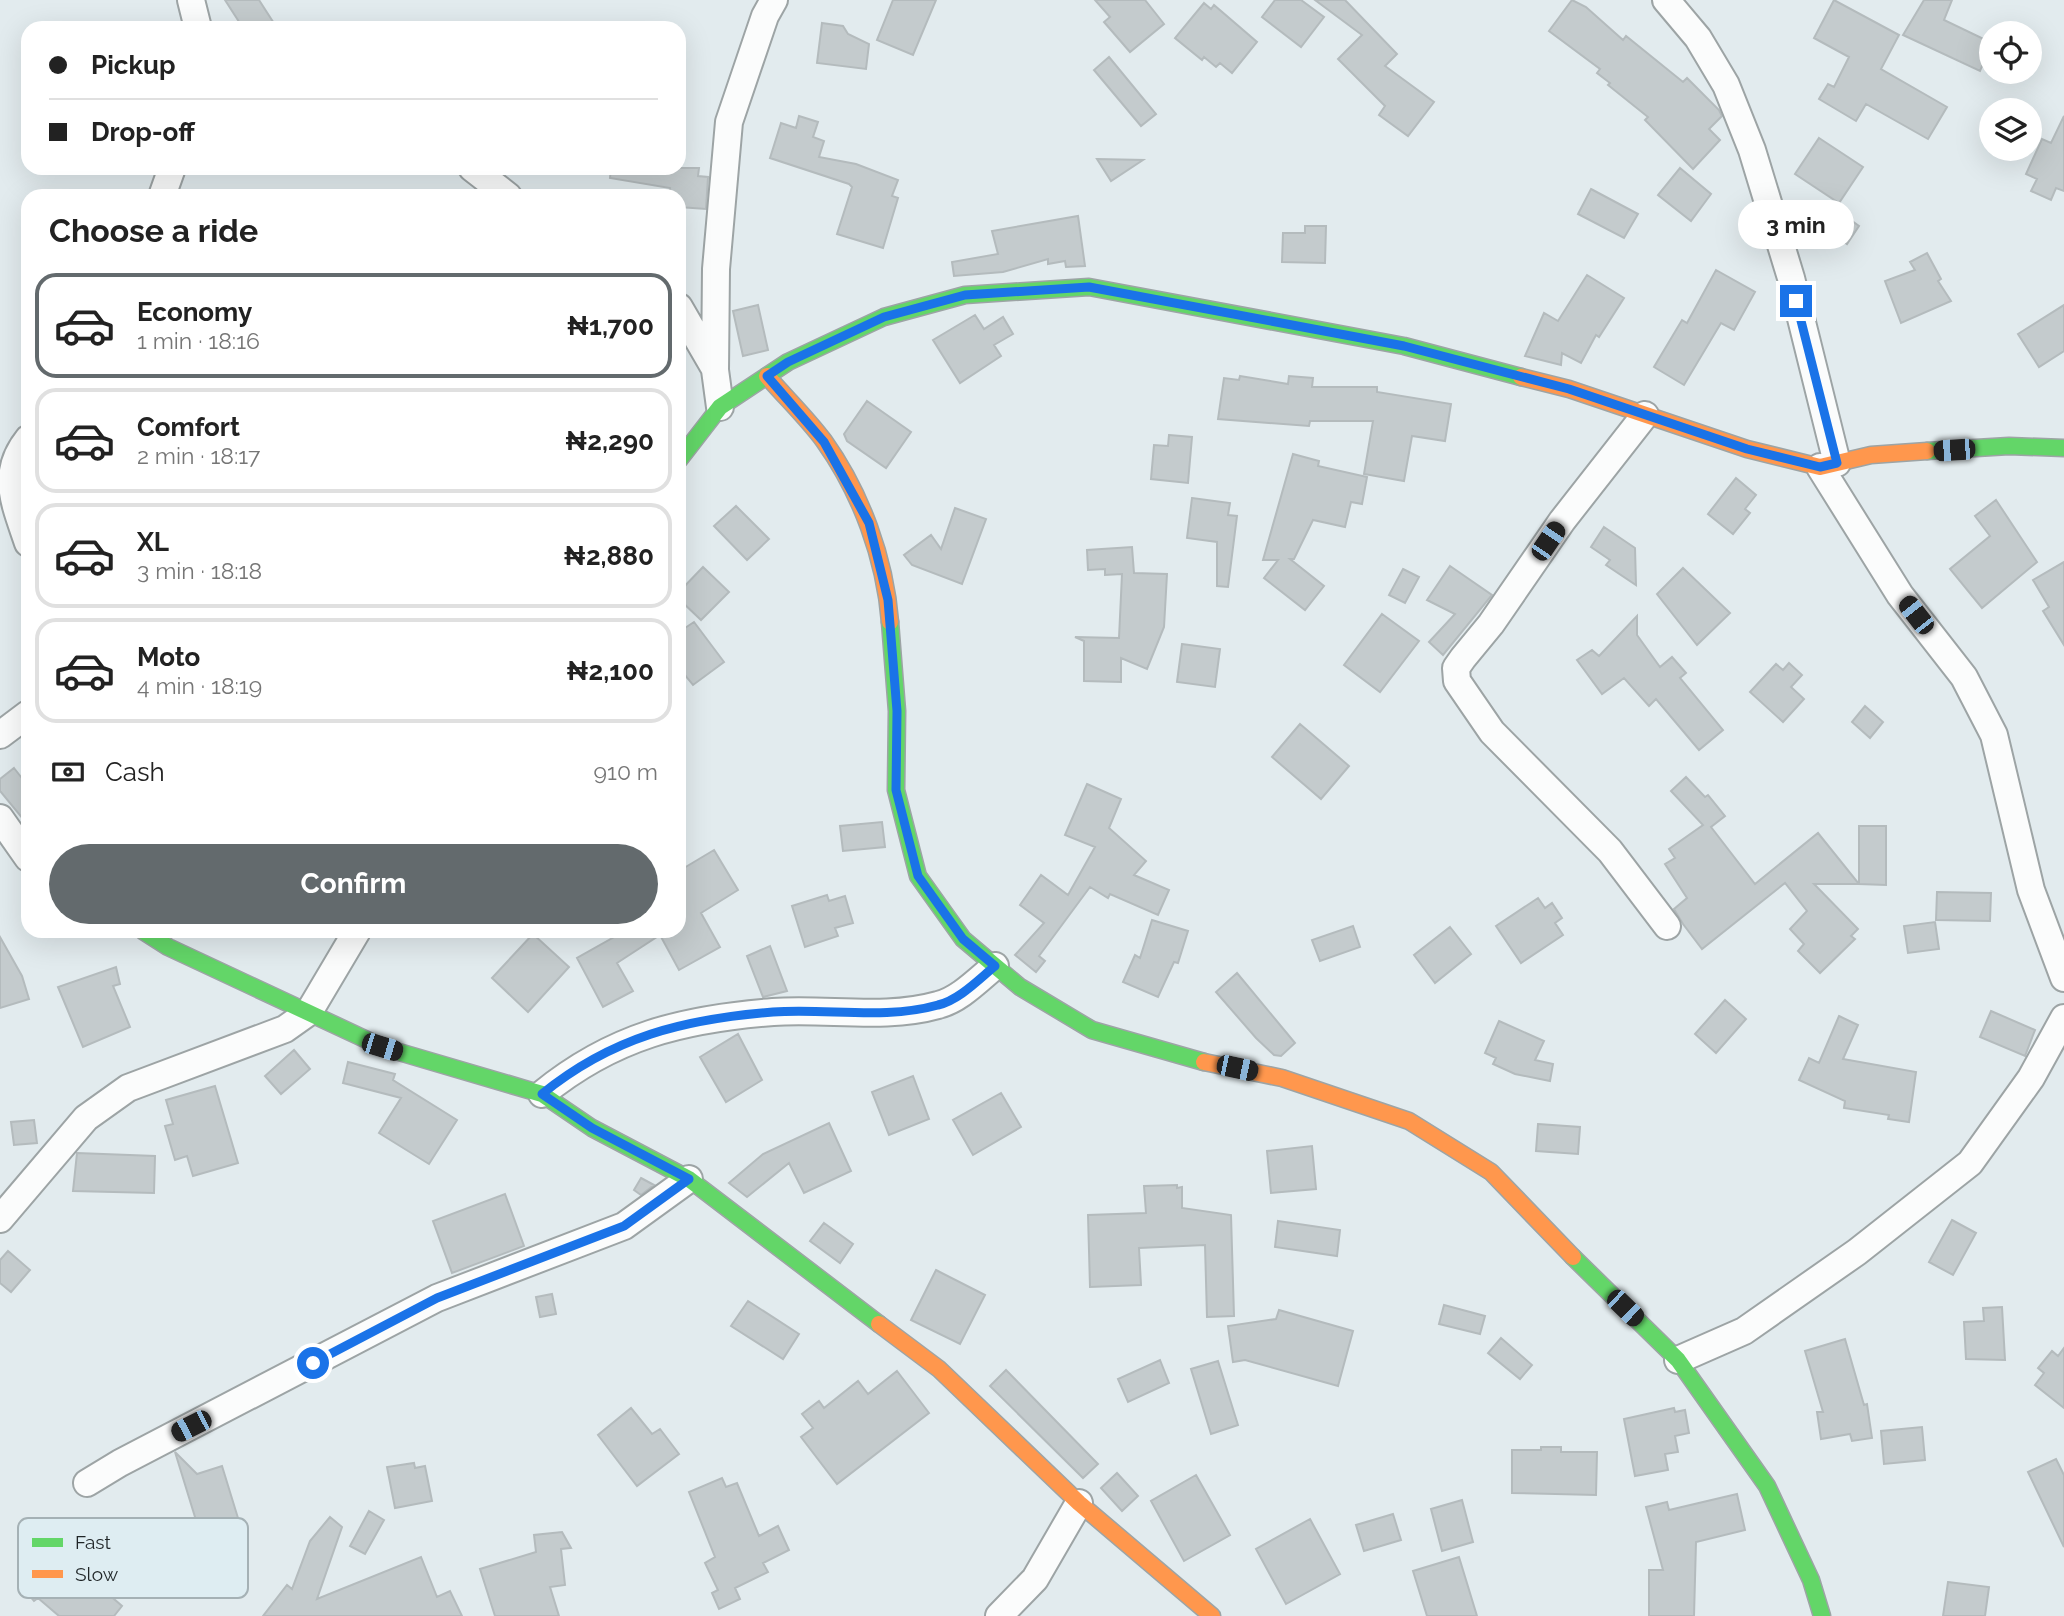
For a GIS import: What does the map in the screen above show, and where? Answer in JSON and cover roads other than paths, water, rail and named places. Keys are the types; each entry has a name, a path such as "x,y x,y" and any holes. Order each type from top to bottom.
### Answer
{"street":[{"path":"191,0 196,21"},
{"path":"720,407 715,369 716,269 729,122 765,16 774,0"},
{"path":"1666,0 1699,38 1726,85 1752,150 1791,278 1828,465 1900,595 1964,677 1994,735 2031,890 2064,978"},
{"path":"481,175 499,189"},
{"path":"686,451 720,407 788,362 884,317 965,295 1089,287 1404,346 1569,389 1747,449 1828,465 1871,455 1996,447 2064,448"},
{"path":"686,319 715,369"},
{"path":"767,376 824,442 869,523 888,600 897,711 896,790 918,876 963,939 1020,987 1092,1030 1191,1059 1282,1078 1409,1121 1491,1172 1555,1240 1678,1360 1768,1486 1811,1580 1822,1616"},
{"path":"1645,415 1562,521 1491,624 1456,668 1457,681 1492,732 1610,851 1667,926"},
{"path":"21,447 15,453 9,480 21,520"},
{"path":"0,735 21,719"},
{"path":"0,818 21,848"},
{"path":"154,938 382,1047 542,1094 592,1128 689,1179 939,1369 1079,1503 1212,1616"},
{"path":"0,1219 86,1118 128,1088 285,1028 309,1012 353,938"},
{"path":"542,1094 577,1065 636,1038 688,1022 775,1012 867,1013 939,1005 965,991 995,966"},
{"path":"1678,1360 1744,1331 1857,1252 1970,1163 2031,1078 2064,1018"},
{"path":"87,1483 120,1462 437,1298 624,1226 689,1179"},
{"path":"999,1616 1035,1579 1079,1503"}]}
